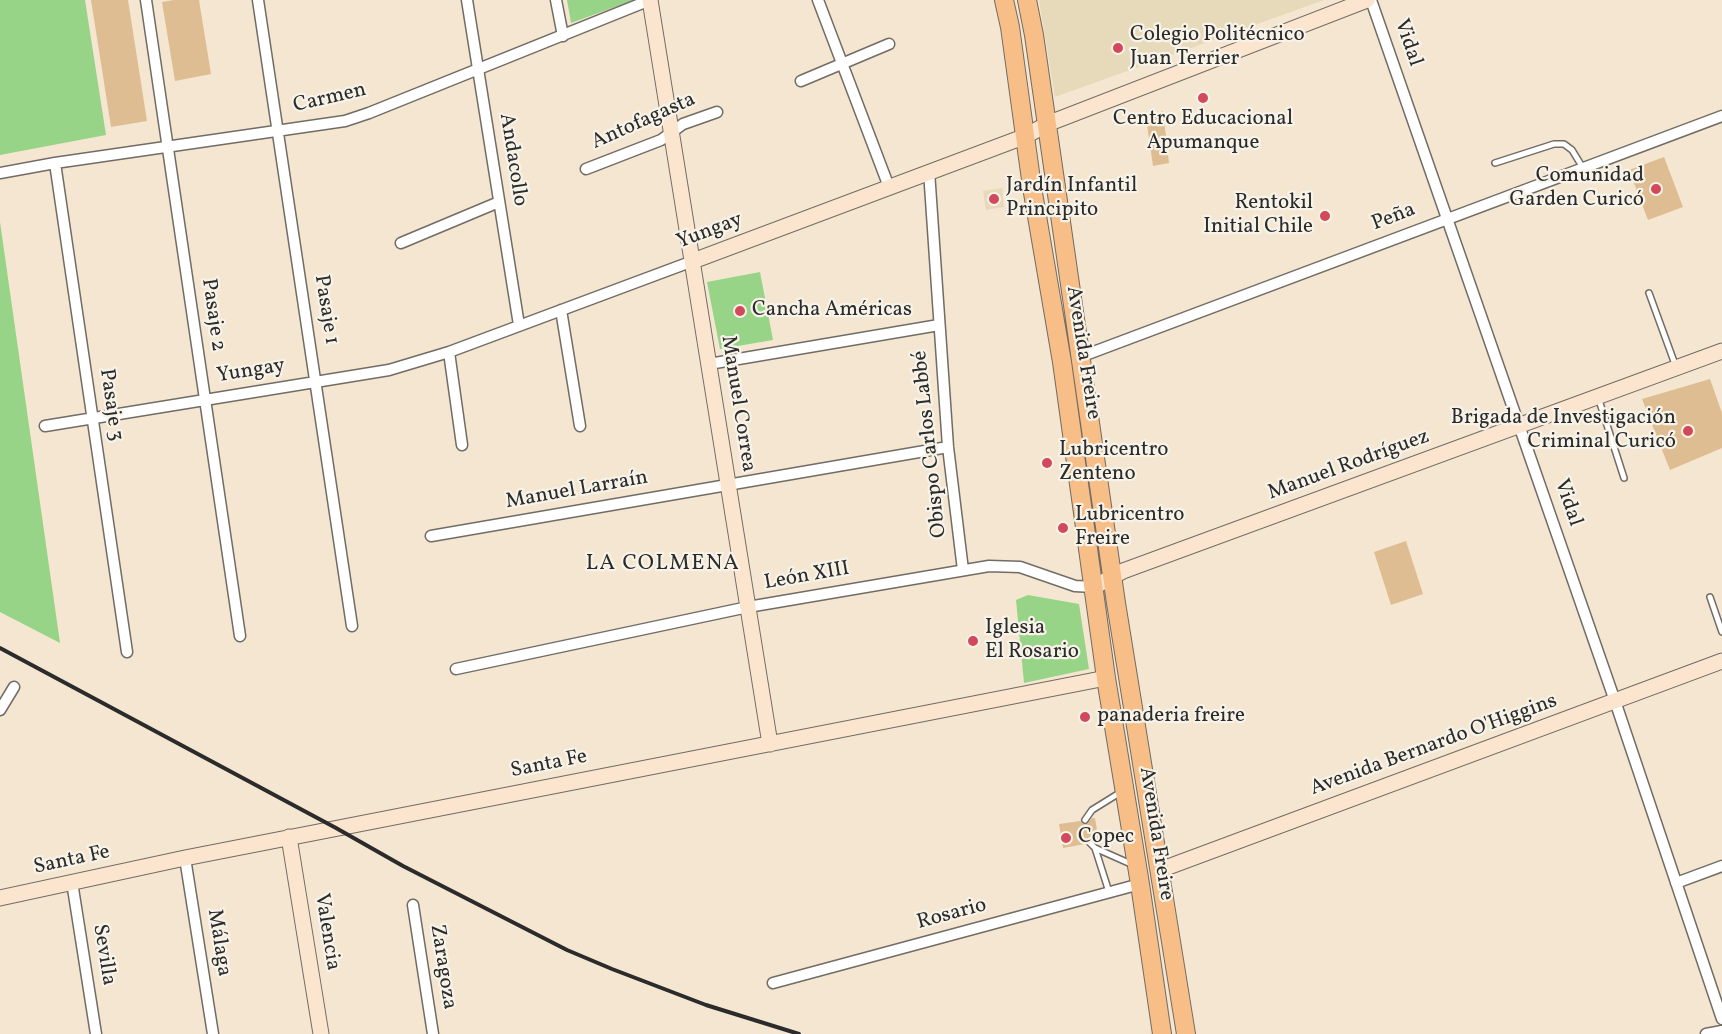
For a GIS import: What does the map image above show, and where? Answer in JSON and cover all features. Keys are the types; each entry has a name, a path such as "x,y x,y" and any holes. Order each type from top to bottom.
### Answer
{"main road":[{"name":"Avenida Freire","path":"1004,0 1012,37 1032,187 1062,362 1106,678 1139,875 1162,1034"},
{"name":"Avenida Freire","path":"1027,0 1112,575 1186,1034"},
{"path":"1106,678 1133,703"},
{"path":"1133,846 1146,861 1161,870"}],"street":[{"name":"Pasaje 2","path":"146,0 240,636"},
{"name":"Pasaje 1","path":"258,0 352,626"},
{"name":"Andacollo","path":"467,0 519,325"},
{"path":"556,0 563,36"},
{"name":"Carmen","path":"0,173 55,163 278,132 353,118 651,0"},
{"name":"Manuel Correa","path":"651,0 770,744"},
{"path":"818,0 889,187"},
{"name":"Yungay","path":"45,426 388,370 449,352 1026,136 1047,124 1369,0"},
{"name":"Vidal","path":"1369,0 1520,426 1722,1019"},
{"path":"801,81 889,44"},
{"name":"Antofagasta","path":"586,169 661,140 683,124 717,112"},
{"name":"Peña","path":"1080,357 1722,116"},
{"name":"Pasaje 3","path":"55,163 127,652"},
{"name":"Obispo Carlos Labbé","path":"929,171 948,447 963,570"},
{"path":"401,243 499,201"},
{"path":"561,310 580,426"},
{"path":"709,364 939,325"},
{"name":"Manuel Rodríguez","path":"1094,587 1112,575 1722,351"},
{"path":"449,352 462,445"},
{"name":"Manuel Larraín","path":"431,536 948,447"},
{"name":"León XIII","path":"456,669 748,607 989,566 1011,565 1075,585 1094,587"},
{"name":"Avenida Bernardo O'Higgins","path":"1161,870 1722,661"},
{"name":"Santa Fe","path":"0,898 289,837 1106,678"},
{"path":"0,710 14,687"},
{"name":"Valencia","path":"289,837 321,1034"},
{"name":"Málaga","path":"185,858 213,1034"},
{"path":"1676,883 1722,866"},
{"name":"Rosario","path":"773,983 1109,892 1139,875"},
{"name":"Sevilla","path":"72,882 96,1034"},
{"name":"Zaragoza","path":"413,905 433,1034"},
{"path":"1706,1034 1722,1030"}],"lane":[{"path":"1495,163 1554,144 1564,144 1572,150 1583,168"},
{"path":"1649,293 1676,368"},
{"path":"1598,397 1624,478"},
{"path":"1710,597 1722,632"},
{"path":"1085,820 1092,810 1125,790"},
{"path":"1109,892 1093,846 1139,875"}],"shaded area":[{"name":"Colegio Politécnico Juan Terrier","path":"1039,0 1324,0 1055,97"},
{"name":"Jardín Infantil Principito","path":"1002,188 1004,207 986,210 983,191"}],"green space":[{"path":"0,0 85,0 106,135 0,155"},
{"path":"567,0 634,0 571,23"},
{"path":"0,222 60,643 0,612"},
{"name":"Cancha Américas","path":"760,272 773,340 720,349 707,282"},
{"path":"1028,595 1079,604 1089,669 1024,683 1016,600"}],"building":[{"path":"91,0 128,0 147,121 111,127"},
{"path":"199,0 211,74 175,81 162,2"},
{"path":"1163,111 1169,163 1153,166 1146,118"},
{"name":"Comunidad Garden Curicó","path":"1664,157 1683,207 1648,220 1629,170"},
{"name":"Brigada de Investigación Criminal Curicó","path":"1710,379 1722,413 1722,448 1670,470 1642,399"},
{"path":"1406,541 1423,594 1391,605 1374,552"},
{"path":"1095,818 1099,842 1089,838 1085,844 1063,848 1059,824 1080,821 1085,825"}],"railway":[{"path":"0,648 403,866 567,950 706,1005 799,1034"}],"place":[{"name":"Colegio Politécnico Juan Terrier","path":"1118,48"},
{"name":"Centro Educacional Apumanque","path":"1203,98"},
{"name":"Comunidad Garden Curicó","path":"1656,189"},
{"name":"Jardín Infantil Principito","path":"994,199"},
{"name":"Rentokil Initial Chile","path":"1325,216"},
{"name":"Cancha Américas","path":"740,311"},
{"name":"Brigada de Investigación Criminal Curicó","path":"1688,431"},
{"name":"Lubricentro Zenteno","path":"1047,463"},
{"name":"Lubricentro Freire","path":"1063,528"},
{"name":"Iglesia El Rosario","path":"973,641"},
{"name":"panaderia freire","path":"1085,717"},
{"name":"Copec","path":"1066,838"}],"district":[{"name":"LA COLMENA","path":"663,565"}]}
